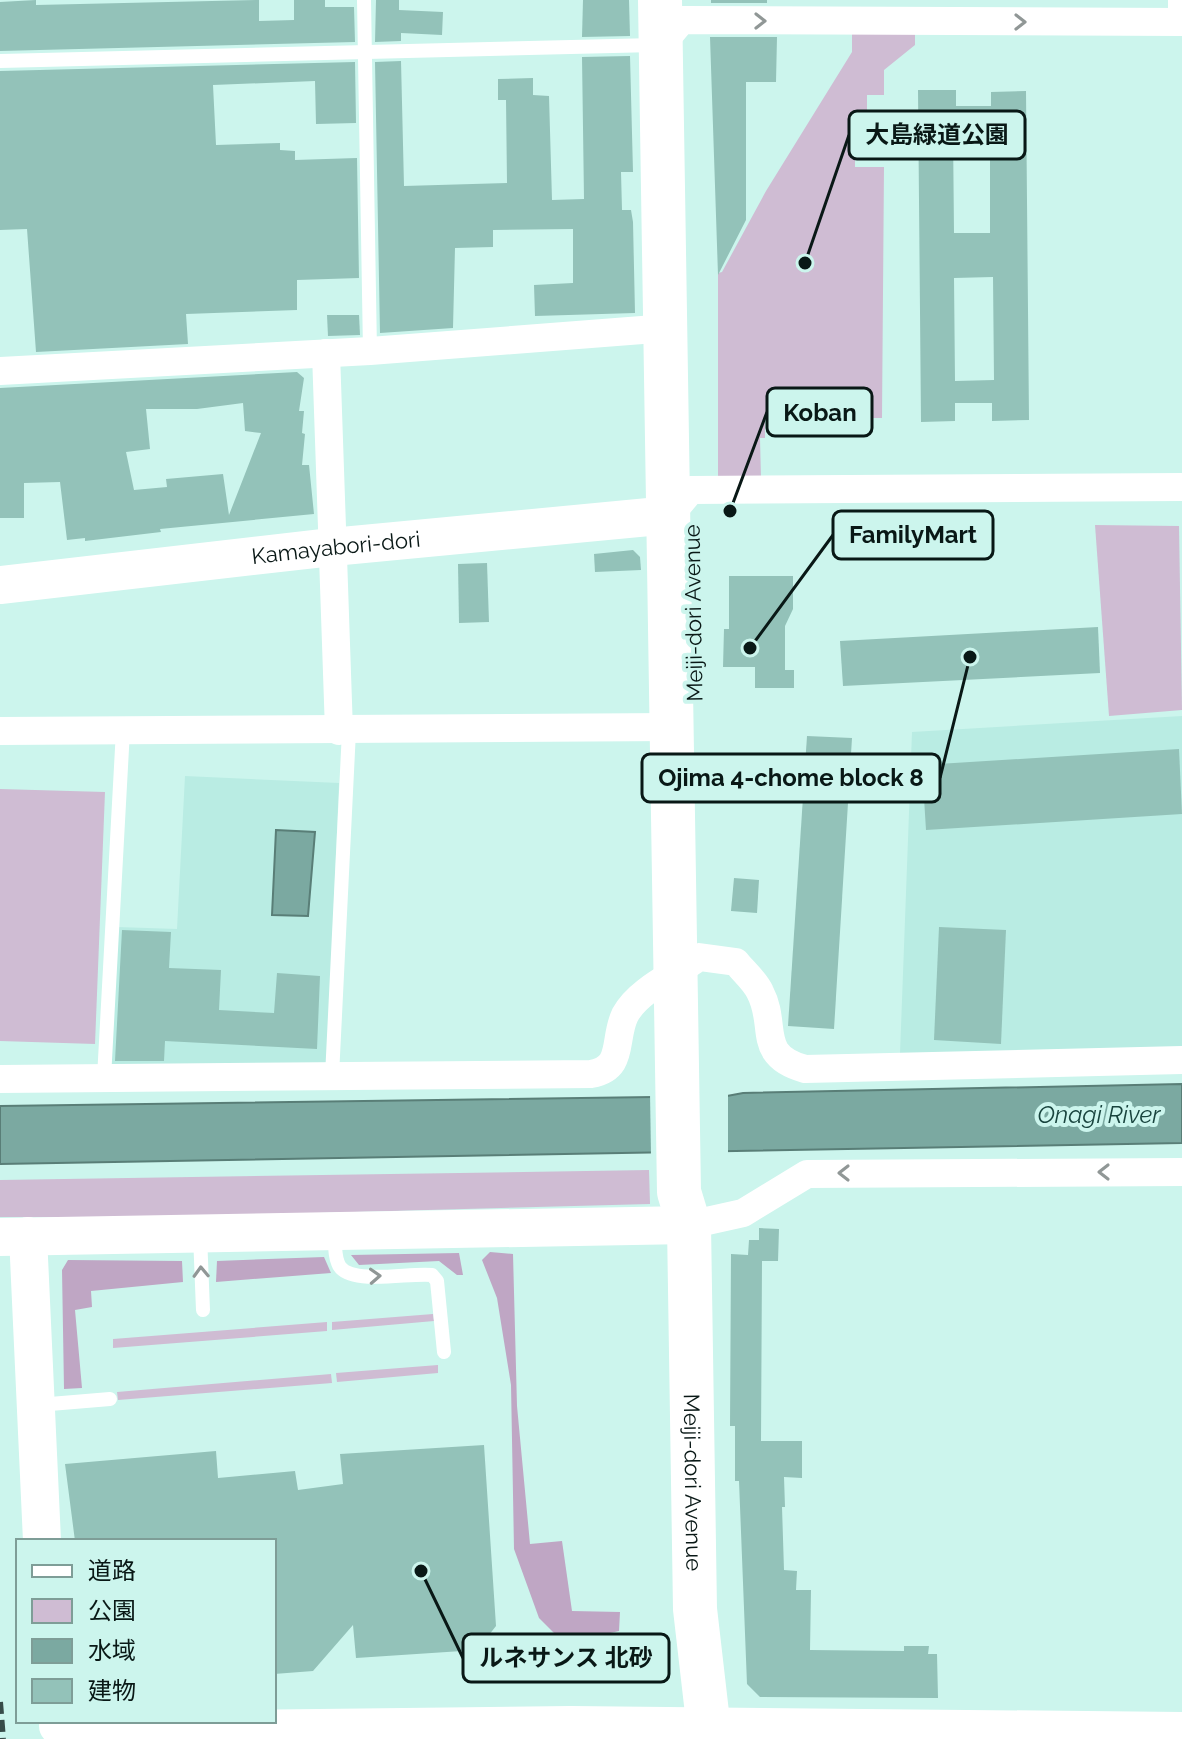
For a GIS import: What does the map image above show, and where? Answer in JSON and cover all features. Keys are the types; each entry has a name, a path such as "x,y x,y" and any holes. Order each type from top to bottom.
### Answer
{"main road":[{"name":"Meiji-dori Avenue","path":"671,16 668,328 681,502 673,727 688,990"},
{"name":"Meiji-dori Avenue","path":"671,16 681,502 695,1609 709,1733"}],"street":[{"path":"671,16 1177,15"},
{"path":"0,371 370,351 668,328"},
{"path":"326,353 332,547 344,731"},
{"path":"681,502 1182,487"},
{"name":"Kamayabori-dori","path":"0,585 332,547 681,502"},
{"path":"0,731 673,727"},
{"path":"0,1079 606,1071 614,1062 623,1019 631,1006 688,990 736,962 761,992 772,1048 789,1064 805,1069 1182,1060"},
{"path":"42,1539 35,1405 14,1237 335,1232 690,1203 743,1213 807,1174 1182,1172"},
{"path":"58,1729 216,1725 337,1734 1182,1731"}],"lane":[{"path":"364,0 370,351"},
{"path":"0,61 365,54 671,16"},
{"path":"104,1078 123,730"},
{"path":"332,1076 344,731"},
{"path":"335,1232 337,1262 346,1274 356,1277 410,1273 432,1275 438,1291 444,1352"},
{"path":"200,1233 203,1310"},
{"path":"35,1405 110,1399"}],"shaded area":[{"path":"1182,716 1182,1047 900,1054 912,732"},
{"path":"185,776 339,783 327,1066 114,1069 109,1064 117,927 177,929"},
{"path":"490,1252 513,1254 517,1406 530,1544 562,1541 572,1611 620,1612 619,1631 589,1638 555,1634 539,1618 514,1549 511,1385 497,1298 482,1260"},
{"path":"459,1253 463,1275 457,1275 439,1261 359,1265 351,1255"},
{"path":"324,1257 331,1273 216,1282 217,1261"},
{"path":"68,1260 182,1261 183,1282 91,1291 92,1307 75,1310 82,1388 64,1389 62,1270"}],"green space":[{"path":"852,30 915,32 915,45 884,70 884,95 867,95 867,131 855,132 855,167 884,167 882,418 765,418 765,438 760,438 761,478 718,477 718,273 722,272 766,191 852,52"},
{"path":"1095,525 1179,526 1182,710 1109,716"},
{"path":"0,789 105,792 95,1044 0,1041"},
{"path":"649,1170 650,1204 166,1217 0,1217 0,1180"},
{"path":"433,1314 434,1321 332,1330 332,1322"},
{"path":"327,1322 327,1331 113,1348 113,1339"},
{"path":"438,1365 438,1373 337,1382 336,1373"},
{"path":"331,1374 332,1383 118,1400 117,1392"}],"water":[{"path":"276,830 315,832 308,916 272,915"},
{"name":"Onagi River","path":"1182,1084 1182,1143 0,1164 0,1106 727,1096 743,1093"}],"pier":[{"path":"728,1092 728,1155 651,1156 650,1093"}],"building":[{"path":"36,0 36,5 259,0 259,21 294,20 294,0 325,0 325,7 354,7 355,42 0,51 0,2"},
{"path":"376,0 399,0 399,10 443,12 442,35 401,33 401,41 375,42"},
{"path":"583,0 629,0 630,36 582,37"},
{"path":"711,0 767,0 767,3 711,3"},
{"path":"710,37 777,37 776,82 746,82 746,220 718,275"},
{"path":"630,56 633,172 621,172 622,210 631,210 633,222 635,313 535,316 534,285 573,283 573,229 493,230 493,247 455,248 453,328 380,333 375,62 401,61 404,186 507,183 506,100 498,100 498,79 533,78 533,95 549,96 552,200 584,199 582,57"},
{"path":"355,62 356,123 316,124 315,81 213,85 216,145 280,143 280,150 295,151 295,160 357,158 359,278 297,280 297,310 186,314 188,344 36,352 27,229 0,230 0,71"},
{"path":"918,90 956,90 956,106 991,106 991,92 1026,91 1029,420 992,421 992,403 955,403 955,421 921,422","holes":["953,131 990,131 990,233 954,233","993,277 994,380 955,381 954,278"]},
{"path":"327,315 359,315 360,335 328,336"},
{"path":"297,372 304,378 299,411 304,411 302,465 309,465 314,514 160,529 161,532 85,541 85,538 67,540 60,482 24,483 24,518 0,518 0,388","holes":["243,403 245,431 261,433 229,515 223,474 166,479 167,487 134,490 126,452 150,449 146,409 197,409"]},
{"path":"633,550 640,557 641,570 595,572 594,554"},
{"path":"487,563 489,622 459,623 458,564"},
{"path":"729,576 793,576 793,609 785,626 785,670 794,670 794,688 755,688 755,667 723,667 724,629 729,629"},
{"path":"1098,627 1100,673 843,686 840,641"},
{"path":"807,736 852,738 834,1029 788,1026"},
{"path":"1179,749 1182,814 926,830 922,765"},
{"path":"734,878 759,880 757,913 731,911"},
{"path":"939,927 1006,930 1001,1044 934,1040"},
{"path":"122,930 171,932 169,968 221,970 219,1010 274,1013 277,973 320,976 317,1049 165,1041 164,1061 115,1061"},
{"path":"759,1228 779,1229 778,1261 762,1261 761,1441 802,1441 802,1478 784,1477 784,1570 797,1571 796,1590 811,1590 810,1650 904,1651 904,1646 929,1646 928,1654 937,1654 938,1698 760,1697 747,1684 739,1481 735,1481 735,1426 730,1426 731,1254 748,1255 749,1240 759,1240"},
{"path":"484,1445 496,1626 477,1650 356,1658 353,1625 313,1671 276,1674 276,1539 75,1539 65,1464 216,1451 218,1478 295,1471 298,1490 343,1484 340,1454"}],"railway":[{"path":"0,1702 3,1739"}],"place":[{"name":"大島緑道公園","path":"805,263"},
{"name":"Koban","path":"730,511"},
{"name":"FamilyMart","path":"750,648"},
{"name":"Ojima 4-chome block 8","path":"970,657"},
{"name":"ルネサンス 北砂","path":"421,1571"}]}
